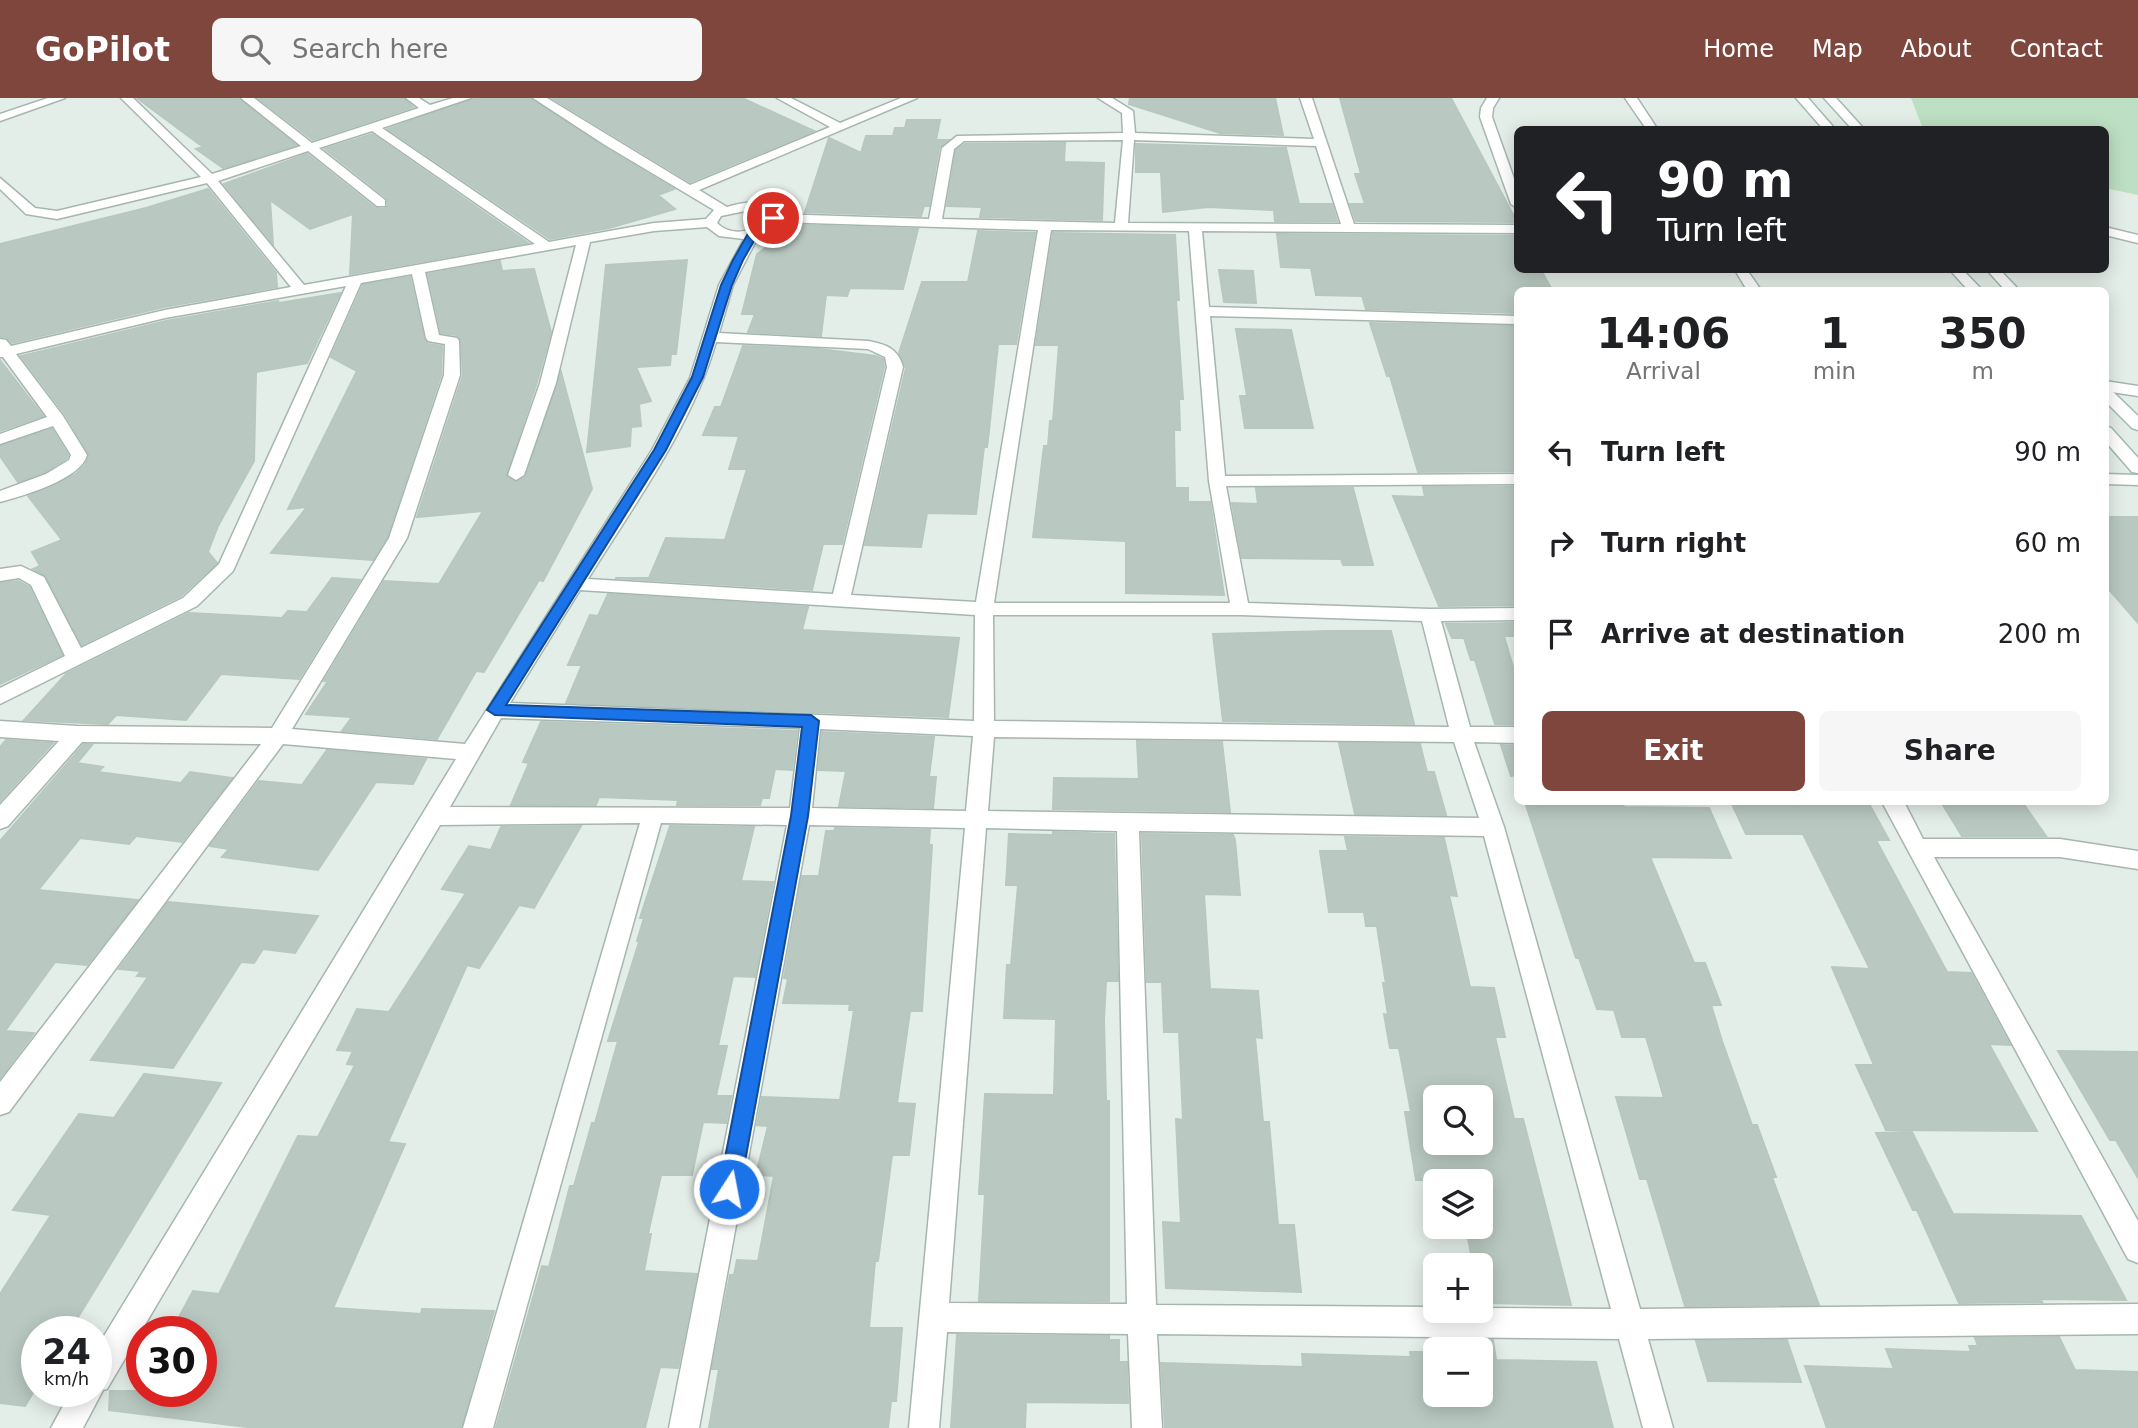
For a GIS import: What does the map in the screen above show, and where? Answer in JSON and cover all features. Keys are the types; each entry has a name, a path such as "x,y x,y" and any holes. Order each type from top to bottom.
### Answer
{"street":[{"path":"0,118 59,98"},
{"path":"127,98 210,179 300,289"},
{"path":"247,98 381,203"},
{"path":"412,98 428,109"},
{"path":"0,182 31,211 57,215 210,179 465,98"},
{"path":"539,98 609,143 724,210"},
{"path":"783,98 839,127"},
{"path":"691,189 911,98"},
{"path":"1104,98 1127,111 1130,121 1121,228"},
{"path":"1306,98 1348,227"},
{"path":"1493,98 1487,108 1486,117 1514,196"},
{"path":"1631,98 1651,126"},
{"path":"1802,98 1827,126"},
{"path":"1830,98 1856,126"},
{"path":"373,127 547,246"},
{"path":"935,221 948,148 961,138 1129,136 1320,143"},
{"path":"0,205 19,200"},
{"path":"710,223 716,214 724,210 756,206 771,213 773,218"},
{"path":"773,218 1121,228 1195,226 1514,229"},
{"path":"0,497 52,478 77,462 79,455 57,419 3,348 165,314 654,227 710,223 720,232 742,235 767,227 773,218"},
{"path":"924,1428 984,729 984,609 1045,226"},
{"path":"1195,226 1200,310 1217,481 1240,609"},
{"path":"2109,231 2138,239"},
{"path":"112,1351 495,710 683,408 698,377 726,285 754,232"},
{"path":"516,475 548,383 583,240"},
{"path":"0,1103 278,736 398,537 452,375 452,341 433,338 418,270"},
{"path":"1959,273 1972,287"},
{"path":"1996,273 2009,287"},
{"path":"0,697 190,602 227,567 355,281"},
{"path":"1200,310 1514,320"},
{"path":"710,337 868,345 890,352 894,359 895,367 841,600"},
{"path":"2109,387 2138,391"},
{"path":"2109,395 2138,425"},
{"path":"0,439 57,419"},
{"path":"2109,435 2138,468"},
{"path":"1217,481 1514,479"},
{"path":"2109,480 2138,480"},
{"path":"0,575 22,572 38,581 76,659"},
{"path":"575,584 984,609 1240,609 1430,615 1514,614"},
{"path":"1430,615 1461,733 1493,827 1658,1428"},
{"path":"495,710 984,729 1514,735"},
{"path":"684,1428 800,816 811,721"},
{"path":"0,729 76,734 278,736 470,752"},
{"path":"0,820 76,734"},
{"path":"1895,805 2138,1249"},
{"path":"434,816 653,814 1493,827"},
{"path":"478,1428 653,814"},
{"path":"1128,822 1147,1428"},
{"path":"1917,848 2060,848 2138,860"},
{"path":"934,1317 1630,1324 2138,1319"},
{"path":"66,1428 78,1407"}],"green space":[{"path":"1911,98 2138,98 2138,195 2109,189 2109,126 1922,126"}],"building":[{"path":"137,98 238,98 296,145 223,168 196,149 203,147"},
{"path":"258,98 403,98 413,107 313,140"},
{"path":"474,98 531,98 604,147 674,189 658,195 675,209 609,228 550,239 388,129"},
{"path":"552,98 742,98 814,131 690,182"},
{"path":"1130,98 1275,98 1283,135 1220,133 1129,104"},
{"path":"1340,98 1451,98 1514,216 1514,222 1356,221 1350,204 1365,204 1355,174 1361,174"},
{"path":"907,120 940,120 936,140 948,140 939,148 929,206 924,206 921,216 805,212 829,138 861,153 866,136 893,136 895,128 905,128"},
{"path":"372,134 528,243 350,274 353,214 310,229 270,200 273,244 224,184 307,154 375,208 385,209 388,206 387,198 325,149"},
{"path":"1065,143 1064,162 1104,163 1102,220 980,217 982,207 947,206 956,150 965,144"},
{"path":"1136,144 1286,148 1299,204 1332,204 1337,221 1275,221 1274,210 1208,207 1163,212 1161,172 1136,172"},
{"path":"208,189 276,273 277,287 164,307 12,343 6,337 0,337 0,244 146,208"},
{"path":"797,225 918,229 903,289 850,288 847,296 826,295 821,336 748,332 755,314 742,314 757,254"},
{"path":"978,231 1035,233 1016,344 998,344 987,447 984,447 976,514 927,513 921,547 865,545 906,368 899,353 922,282 968,282"},
{"path":"1053,233 1175,235 1179,300 1176,300 1183,399 1179,399 1180,430 1174,430 1175,488 1188,488 1188,502 1210,502 1224,595 1126,593 1126,541 1033,537 1044,446 1048,446 1050,421 1053,421 1059,345 1036,345"},
{"path":"1277,234 1514,236 1514,273 1543,273 1550,287 1514,287 1514,313 1366,309 1362,296 1316,295 1311,268 1281,267"},
{"path":"687,260 676,354 671,354 670,365 636,367 651,401 639,404 641,426 631,427 630,446 587,452 606,265"},
{"path":"500,261 502,271 534,269 551,332 506,476 517,482 526,476 561,372 592,489 543,581 539,580 484,672 476,671 437,739 342,731 352,717 306,714 328,681 324,681 384,581 439,584 483,511 417,517 463,375 461,340 457,335 441,333 428,274"},
{"path":"1219,270 1253,271 1256,303 1224,302"},
{"path":"410,277 424,339 428,344 442,346 441,375 387,537 373,560 271,553 307,507 288,509 357,371 331,357 363,285"},
{"path":"340,293 307,363 256,372 254,461 218,526 208,552 217,563 181,596 82,645 46,576 33,569 40,566 32,552 62,540 28,496 76,474 85,465 89,454 65,414 21,356 166,321"},
{"path":"1370,323 1514,326 1514,471 1418,472 1390,376 1387,376"},
{"path":"1236,329 1291,330 1313,428 1245,428 1240,396 1247,396"},
{"path":"743,346 819,349 883,359 884,367 842,544 823,544 812,590 615,578 649,578 666,538 725,540 747,469 729,469 739,436 703,435 715,407 721,407"},
{"path":"0,360 43,416 0,431"},
{"path":"52,429 68,455 67,458 45,472 18,482 0,456 0,446"},
{"path":"1423,487 1514,487 1514,605 1439,606 1393,496 1425,497"},
{"path":"1256,488 1353,488 1373,565 1343,565 1341,559 1242,558 1232,503 1258,504"},
{"path":"2109,517 2138,517 2138,623 2109,590"},
{"path":"332,578 360,580 299,679 221,674 186,720 116,715 108,724 24,720 66,674 189,613 282,618 288,611 307,612"},
{"path":"18,581 29,587 62,655 0,684 0,583"},
{"path":"608,594 808,607 802,630 959,638 948,717 566,703 582,665 568,665 590,615 598,616"},
{"path":"1514,623 1514,636 1504,636 1514,671 1514,724 1495,724 1475,660 1471,660 1464,638 1452,638 1446,624"},
{"path":"1391,631 1414,724 1223,721 1213,634"},
{"path":"541,722 797,731 792,770 775,769 769,798 762,798 760,805 677,805 678,800 599,797 596,805 511,805 529,763 523,762"},
{"path":"822,732 934,737 929,777 936,777 933,808 839,806 846,771 818,770"},
{"path":"6,740 53,743 0,801 0,747"},
{"path":"1137,741 1222,742 1230,812 1053,809 1054,778 1139,779"},
{"path":"1339,743 1420,744 1427,772 1434,772 1446,815 1355,814"},
{"path":"83,745 92,745 77,763 103,767 98,772 181,783 190,772 232,778 182,842 136,836 129,844 80,838 38,890 138,900 87,965 55,962 5,1031 34,1033 0,1078 0,841"},
{"path":"1501,745 1514,746 1514,776 1511,776"},
{"path":"327,750 426,759 413,784 376,782 318,870 222,857 229,849 210,846 259,781 302,785"},
{"path":"1526,805 1709,808 1731,858 1650,857 1694,963 1705,963 1721,1005 1711,1005 1722,1041 1752,1125 1757,1125 1776,1177 1772,1177 1819,1305 1685,1306 1647,1179 1640,1179 1616,1097 1664,1098 1646,1037 1622,1037 1614,1010 1597,1009 1579,958 1576,958"},
{"path":"1732,805 1870,805 1889,840 1876,840 1947,972 1971,973 2010,1045 1989,1044 2037,1131 1886,1130 1856,1065 1874,1065 1832,967 1870,969 1803,834 1746,834"},
{"path":"1943,805 2024,805 2046,836 1962,836"},
{"path":"581,826 534,908 519,905 479,968 467,965 388,1142 405,1144 333,1308 421,1314 422,1309 494,1311 461,1428 255,1428 109,1410 112,1407 112,1391 126,1391 126,1407 217,1407 217,1316 180,1316 193,1291 219,1294 298,1136 318,1137 355,1065 347,1064 353,1051 337,1050 357,1009 389,1012 466,893 442,889 469,846 491,850 501,827"},
{"path":"670,826 754,827 741,881 773,882 755,977 733,976 718,1046 727,1046 716,1096 731,1096 726,1123 703,1122 692,1175 661,1175 648,1234 651,1234 644,1271 697,1274 678,1368 660,1367 645,1428 496,1428 542,1266 549,1267 570,1186 574,1186 592,1123 595,1123 618,1041 608,1041 639,942 637,941 644,918 640,918"},
{"path":"835,828 930,830 929,845 932,845 922,1011 910,1011 897,1103 915,1104 909,1155 892,1155 878,1261 875,1261 869,1328 902,1328 896,1401 891,1401 888,1428 709,1428 719,1369 712,1369 730,1275 734,1275 737,1260 758,1261 774,1176 756,1175 768,1126 757,1125 762,1097 840,1100 854,1010 849,1010 850,1004 783,1003 788,979 784,978 802,876 819,876 826,831 834,831"},
{"path":"1053,832 1114,834 1118,981 1106,981 1104,1020 1106,1101 1109,1101 1109,1301 979,1301 985,1194 979,1194 985,1094 1054,1095 1056,1019 1004,1018 1007,965 1011,965 1018,885 1006,885 1009,834 1053,835"},
{"path":"1142,834 1233,835 1235,840 1240,895 1204,894 1210,989 1258,991 1262,1038 1255,1037 1263,1122 1269,1122 1278,1225 1294,1225 1301,1292 1166,1288 1163,1222 1181,1223 1176,1119 1183,1120 1179,1032 1164,1032 1162,982 1147,982"},
{"path":"1345,837 1444,838 1457,896 1449,895 1470,987 1494,988 1505,1037 1495,1037 1514,1119 1523,1119 1571,1305 1493,1303 1493,1253 1471,1253 1468,1239 1493,1239 1493,1169 1423,1169 1423,1180 1416,1180 1405,1112 1411,1112 1399,1048 1390,1048 1384,1014 1388,1015 1383,983 1386,984 1377,926 1366,926 1364,912 1329,912 1320,851 1348,851"},
{"path":"168,902 318,916 295,953 263,949 254,963 241,962 173,1068 91,1060 148,977 137,976 141,971 119,969"},
{"path":"2058,1051 2138,1052 2138,1178 2116,1140 2110,1140"},
{"path":"144,1074 221,1083 79,1316 21,1316 21,1406 0,1403 0,1294 51,1215 13,1210 79,1114 114,1118"},
{"path":"1912,1132 1953,1214 2081,1216 2126,1300 2040,1299 2042,1302 1959,1303 1917,1210 1913,1210 1876,1133"},
{"path":"957,1335 1109,1336 1109,1340 1119,1340 1119,1362 1127,1362 1128,1403 1026,1402 1025,1428 951,1428"},
{"path":"2059,1337 2075,1370 2138,1372 2138,1428 1827,1428 1805,1366 1894,1369 1886,1349 1971,1352 1969,1346 1978,1346 1975,1338"},
{"path":"1493,1340 1496,1360 1596,1362 1613,1428 1165,1428 1161,1363 1303,1367 1302,1354 1411,1357 1410,1352 1423,1352 1423,1407 1493,1407"},
{"path":"1787,1340 1801,1382 1708,1381 1696,1341"}],"route":[{"path":"729,1189 800,816 811,721 495,710 660,450 698,377 726,285 738,260 754,232 767,227 773,218"}]}
